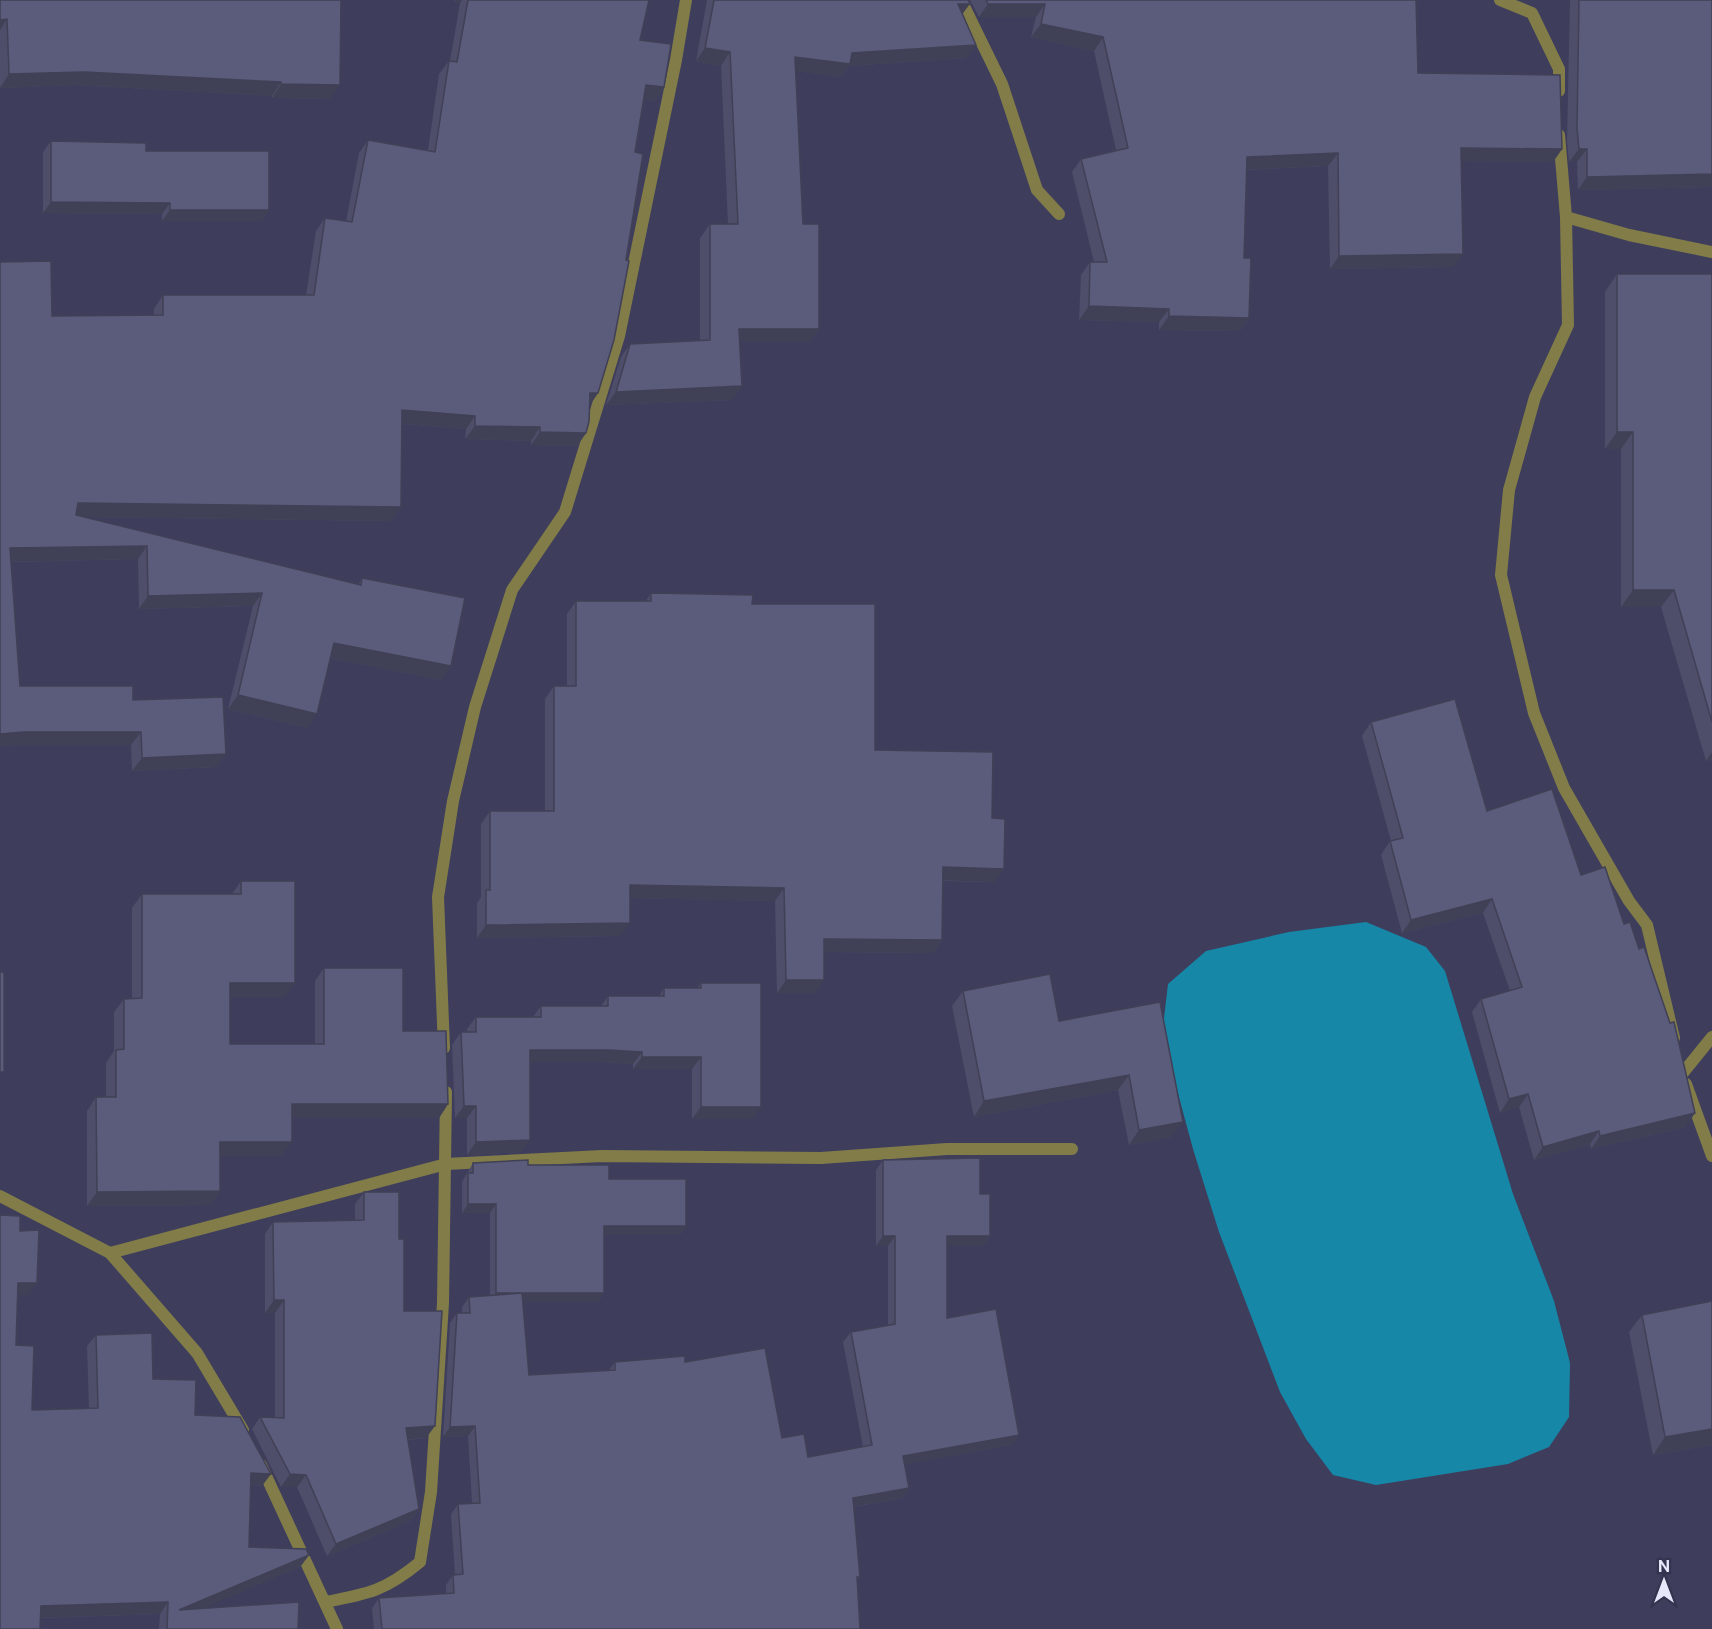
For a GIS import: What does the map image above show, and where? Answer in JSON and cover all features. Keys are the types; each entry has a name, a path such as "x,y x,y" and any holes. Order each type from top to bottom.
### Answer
{"street":[{"path":"445,1059 438,897 453,801 475,707 512,590 565,512 619,336 676,60 686,0"},
{"path":"961,0 1002,84 1037,190 1059,214"},
{"path":"1500,0 1532,13 1559,69 1559,100"},
{"path":"1559,121 1566,217 1568,325 1535,397 1509,490 1501,575 1534,713 1564,788 1629,901 1647,925 1680,1062 1712,1156"},
{"path":"1566,217 1629,235 1712,252"},
{"path":"1680,1062 1712,1037"},
{"path":"325,1602 375,1592 398,1581 420,1562 431,1492 442,1303 446,1082"},
{"path":"110,1253 446,1164 602,1156 821,1158 947,1149 1072,1149"},
{"path":"0,1196 110,1253 197,1353 251,1446 337,1629"}],"water":[{"path":"1366,922 1426,947 1445,971 1513,1194 1554,1301 1570,1363 1569,1417 1549,1447 1508,1464 1376,1485 1333,1475 1306,1439 1280,1392 1219,1232 1193,1149 1163,1027 1168,984 1206,951 1289,932"}],"building":[{"path":"0,0 341,0 340,85 281,84 281,82 84,72 9,74 7,19 0,20"},
{"path":"468,0 649,0 640,40 671,44 664,87 646,85 635,152 643,154 626,260 629,261 614,340 598,393 590,393 589,422 586,433 540,432 540,427 475,426 475,416 402,410 401,507 78,503 76,515 361,585 362,578 465,598 451,666 334,643 317,714 238,695 262,593 148,596 147,546 10,548 20,686 133,686 133,700 223,697 226,754 142,758 141,732 0,734 0,262 51,261 52,316 163,315 163,295 314,295 325,218 352,222 368,140 435,152 449,61 457,62"},
{"path":"714,0 968,0 970,4 958,4 976,45 852,53 850,64 795,57 803,224 819,224 819,329 739,329 742,386 616,392 630,344 710,340 710,224 738,224 730,52 705,48"},
{"path":"986,0 1416,0 1418,73 1560,75 1562,149 1461,148 1463,254 1339,256 1338,153 1247,157 1244,258 1251,258 1249,318 1169,316 1169,309 1089,306 1090,262 1107,262 1081,159 1128,148 1103,37 1041,24 1045,4 988,4"},
{"path":"1579,0 1712,0 1712,174 1587,177 1587,149 1579,149 1577,128"},
{"path":"51,141 146,143 146,151 269,151 269,210 170,210 170,203 51,202"},
{"path":"1617,274 1712,274 1712,722 1674,590 1633,590 1633,432 1617,432"},
{"path":"651,593 753,595 752,604 875,604 875,750 993,752 992,818 1005,819 1004,869 943,867 942,940 824,939 824,980 786,980 784,888 630,885 630,923 486,925 486,890 490,890 490,811 554,811 554,686 576,686 576,601 651,601"},
{"path":"1455,699 1487,811 1552,789 1581,875 1605,867 1624,924 1630,922 1639,949 1644,947 1670,1023 1674,1022 1695,1113 1600,1136 1599,1131 1543,1147 1528,1094 1509,1099 1481,999 1522,987 1492,899 1411,920 1390,841 1403,838 1371,722"},
{"path":"241,881 295,881 295,983 230,983 230,1044 324,1044 324,968 403,968 403,1031 446,1031 448,1104 292,1104 292,1142 220,1142 220,1191 97,1192 96,1097 116,1097 116,1050 124,1049 124,999 142,998 142,894 241,894"},
{"path":"0,972 4,972 4,1072 0,1072"},
{"path":"1050,974 1059,1021 1160,1002 1183,1122 1139,1130 1129,1075 984,1101 963,991"},
{"path":"701,983 761,983 761,1107 701,1107 701,1057 642,1057 642,1052 608,1050 530,1050 530,1140 476,1142 476,1106 464,1106 461,1032 476,1032 476,1017 541,1017 541,1006 608,1006 608,996 664,996 664,988 701,988"},
{"path":"980,1158 980,1194 990,1194 990,1236 947,1236 947,1318 996,1309 1019,1435 903,1456 909,1488 853,1498 860,1577 857,1577 860,1629 382,1629 379,1598 454,1593 453,1575 463,1574 458,1504 480,1503 475,1426 450,1427 457,1313 470,1313 469,1297 522,1293 529,1375 615,1370 615,1362 685,1356 685,1362 765,1348 782,1438 804,1434 808,1457 872,1445 851,1332 895,1324 895,1236 883,1236 883,1160"},
{"path":"528,1160 528,1165 609,1165 609,1179 686,1179 686,1226 604,1226 604,1293 496,1293 496,1204 468,1204 468,1173 473,1173 473,1163"},
{"path":"364,1192 399,1192 399,1239 404,1239 404,1311 442,1311 435,1426 406,1428 419,1509 336,1544 306,1475 290,1474 260,1417 284,1418 284,1300 274,1300 273,1222 364,1220"},
{"path":"0,1215 20,1216 20,1231 39,1230 37,1283 18,1283 16,1345 34,1346 32,1410 98,1408 96,1335 152,1333 153,1379 196,1380 195,1415 240,1417 271,1474 251,1473 249,1547 306,1549 309,1555 179,1610 299,1602 298,1629 167,1629 168,1602 41,1606 40,1629 0,1629"},
{"path":"1712,1301 1712,1429 1665,1437 1642,1315"}]}
